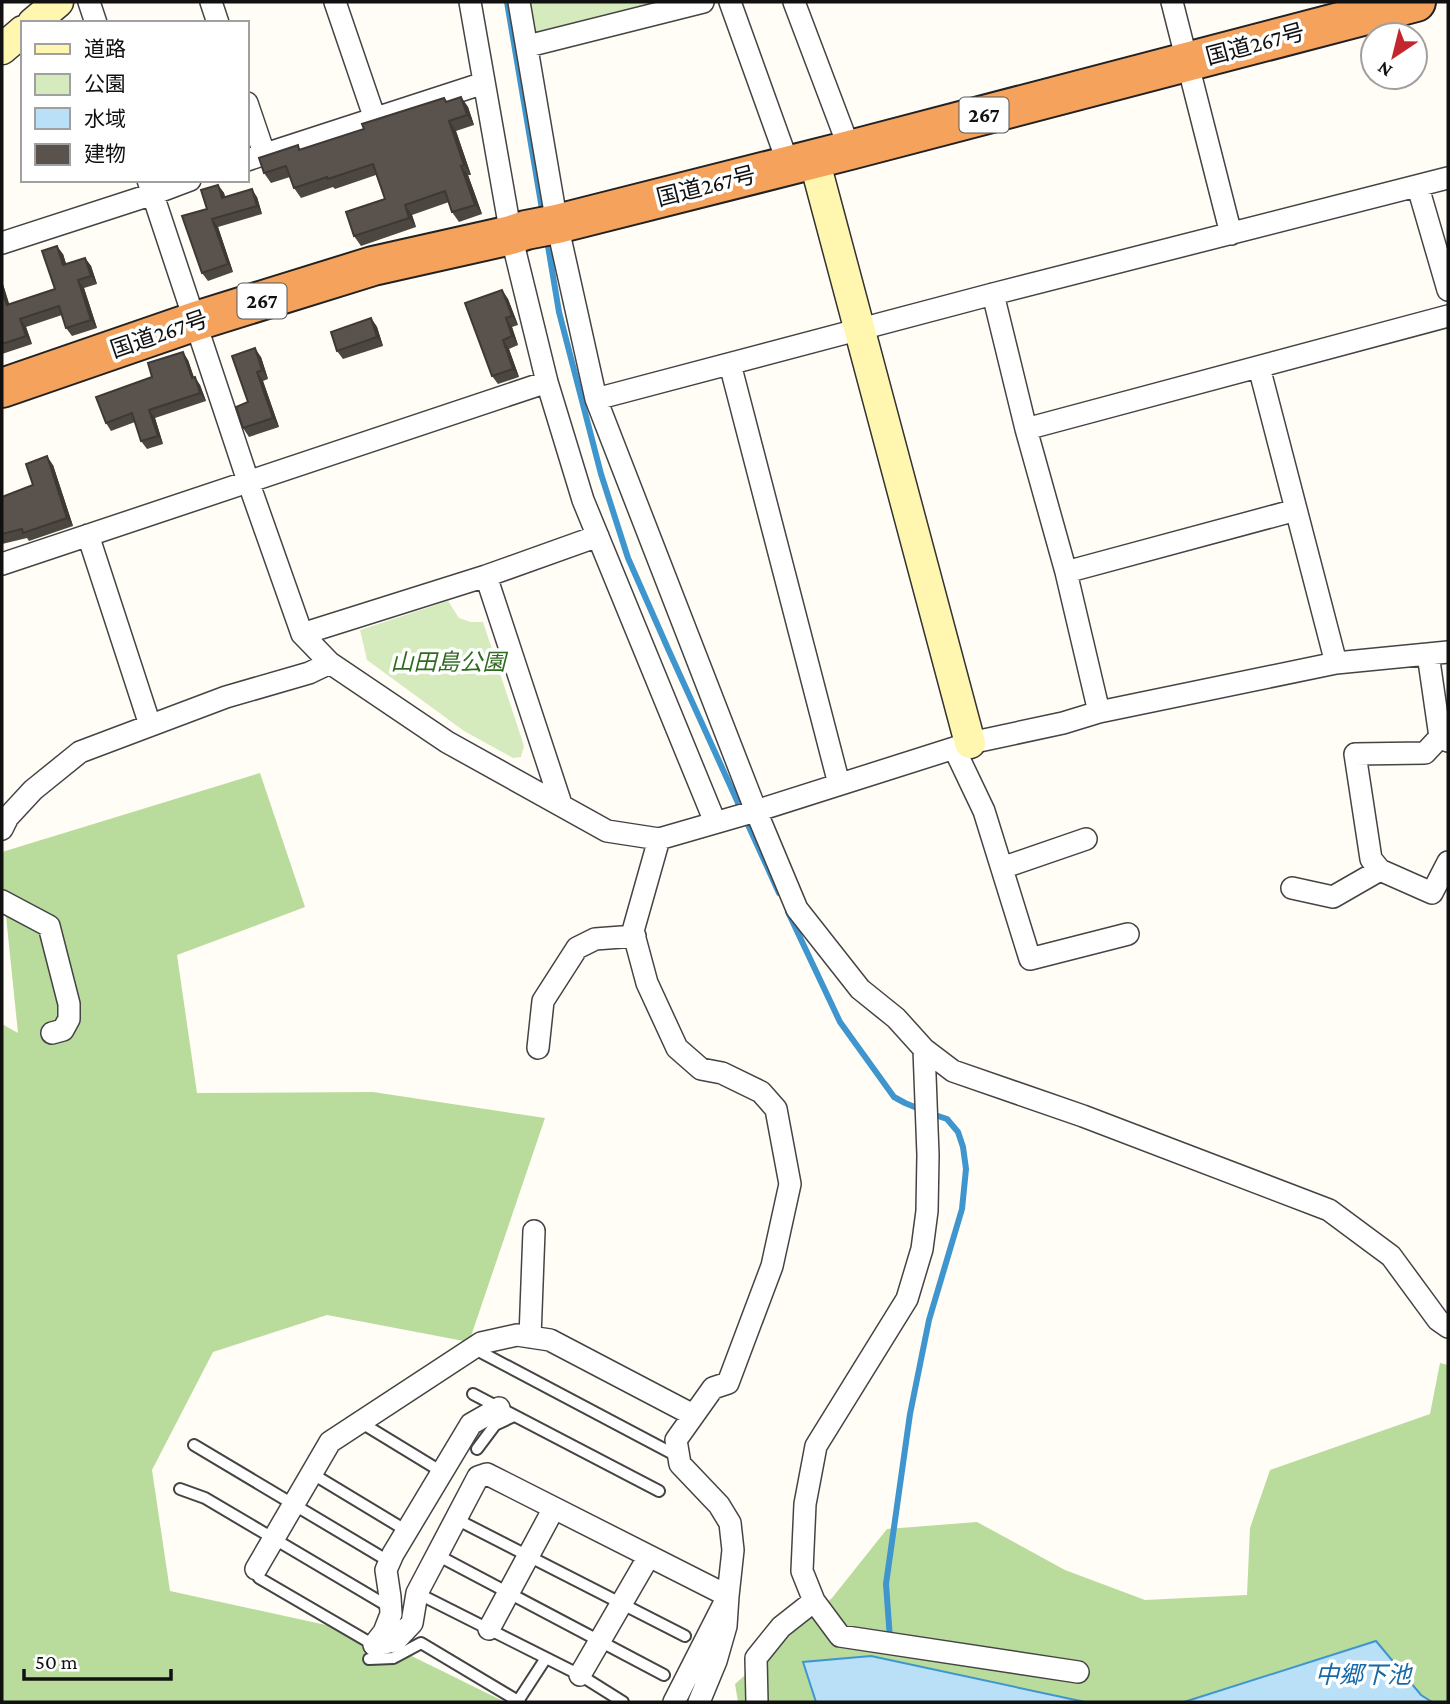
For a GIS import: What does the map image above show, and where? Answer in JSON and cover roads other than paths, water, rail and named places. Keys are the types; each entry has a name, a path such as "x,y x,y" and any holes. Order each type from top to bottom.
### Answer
{"highway":[{"name":"国道267号","path":"2,388 196,321 373,266 818,158 1416,2"}],"street":[{"path":"35,21 58,2"},
{"path":"89,2 95,21"},
{"path":"211,2 217,21"},
{"path":"335,2 375,119"},
{"path":"470,2 484,83 596,400 755,811 797,909 860,989 896,1018 924,1049 953,1071 1083,1116 1329,1210 1391,1256 1438,1320 1448,1327"},
{"path":"519,2 528,46 536,228 547,382 583,500 723,820"},
{"path":"528,46 703,2"},
{"path":"730,2 818,158"},
{"path":"794,2 818,158 962,745 1030,959 1128,934"},
{"path":"1172,2 1231,234"},
{"path":"2,49 21,33"},
{"path":"248,109 256,156 484,83"},
{"path":"596,400 993,294 1448,178"},
{"path":"2,243 150,187 179,182"},
{"path":"150,187 302,634 330,663 447,742 607,831 659,839 962,745 1063,723 1099,712 1336,663 1438,653 1444,739 1425,753 1355,754 1371,859 1380,870 1432,893 1448,862"},
{"path":"1418,187 1448,290"},
{"path":"993,294 1026,429 1066,572 1099,712"},
{"path":"1026,429 1448,316"},
{"path":"730,364 839,784"},
{"path":"1259,367 1336,663"},
{"path":"2,564 547,382"},
{"path":"1066,572 1296,510"},
{"path":"88,535 150,724"},
{"path":"302,634 486,576 598,536"},
{"path":"486,576 561,804"},
{"path":"4,815 80,752 150,724 226,697 309,673 330,663"},
{"path":"659,839 634,931 647,983 677,1048 701,1069 722,1073 761,1092 776,1109 790,1184 772,1266 728,1383 713,1388 676,1440 680,1464 719,1505 730,1523 733,1550 726,1626 716,1661 699,1702"},
{"path":"1002,868 1086,839"},
{"path":"1292,888 1333,897 1380,870"},
{"path":"2,901 49,926 69,1004 69,1019 63,1030 52,1033"},
{"path":"538,1048 543,1001 577,948 595,939 635,936"},
{"path":"924,1049 928,1155 927,1211 922,1249 906,1299 816,1446 805,1504 802,1571 814,1601 839,1636 1078,1672"},
{"path":"530,1337 534,1231"},
{"path":"256,1569 330,1442 481,1343 517,1335 550,1340 694,1415"},
{"path":"372,1652 391,1614 386,1570 407,1531 471,1424 507,1412"},
{"path":"372,1652 396,1641 412,1623 417,1593 478,1477 488,1474 728,1596"},
{"path":"489,1629 554,1508"},
{"path":"580,1675 649,1556"},
{"path":"674,1702 728,1596"},
{"path":"757,1702 756,1658 781,1627 814,1601"}],"lane":[{"path":"473,1348 679,1457"},
{"path":"473,1394 659,1492"},
{"path":"477,1449 507,1412"},
{"path":"360,1422 442,1472"},
{"path":"194,1445 390,1562"},
{"path":"311,1473 407,1531"},
{"path":"180,1489 205,1498 391,1608"},
{"path":"456,1519 685,1636"},
{"path":"437,1555 664,1675"},
{"path":"256,1569 259,1578 372,1652 393,1658 421,1643 519,1702 546,1658"},
{"path":"417,1593 580,1675 623,1702"}],"water":[{"name":"中郷下池","path":"1376,1641 1421,1695 1432,1702 1184,1702"},
{"path":"871,1656 1085,1702 816,1702 803,1662"}],"waterway":[{"path":"507,2 543,215"},
{"path":"547,240 559,312 601,474 628,558 779,893"},
{"path":"788,912 840,1022 894,1097 922,1110"},
{"path":"890,1639 886,1584 910,1414 929,1320 962,1209 966,1169 958,1132 947,1119 932,1114"}],"park label":[{"name":"山田島公園","path":"448,662"}]}
